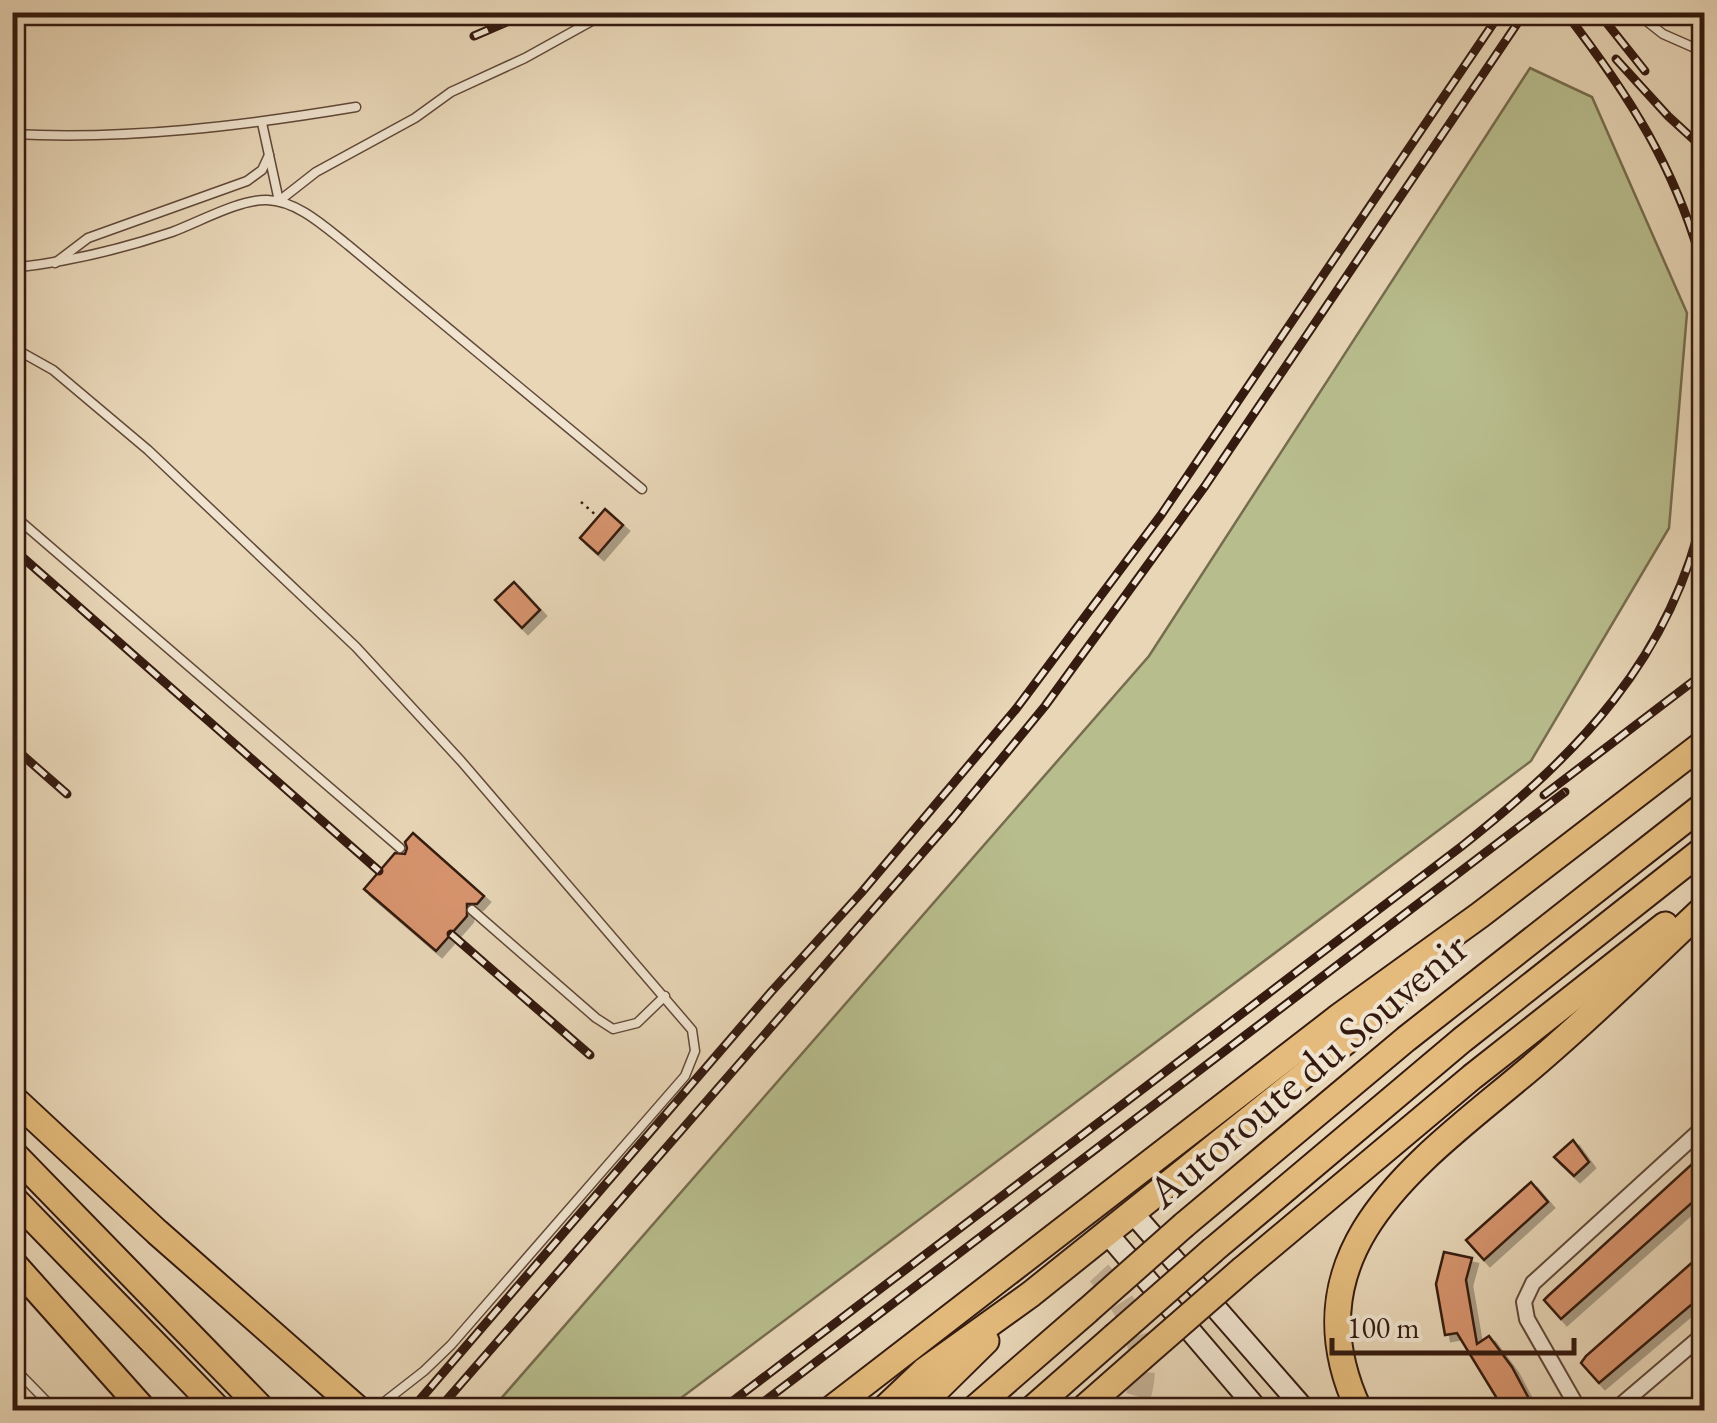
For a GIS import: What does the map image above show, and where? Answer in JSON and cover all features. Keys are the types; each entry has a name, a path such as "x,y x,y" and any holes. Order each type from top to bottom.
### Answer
{"highway":[{"path":"830,1410 1325,1028 1704,743"},
{"name":"Autoroute du Souvenir","path":"973,1410 1406,1038 1704,805"},
{"name":"Autoroute du Souvenir","path":"1030,1410 1492,1015 1704,849"},
{"path":"1082,1410 1458,1089 1704,894"},
{"path":"1359,1410 1343,1363 1340,1303 1352,1255 1376,1208 1412,1170 1557,1045 1704,908"},
{"path":"883,1410 924,1371 1031,1294 1354,1035 1480,915"},
{"path":"12,1096 156,1232 370,1409"},
{"path":"12,1152 262,1410"},
{"path":"12,1197 219,1410"},
{"path":"1081,1253 1099,1273"},
{"path":"12,1262 144,1410"},
{"path":"916,1410 1031,1294"}],"main road":[{"path":"1132,1212 1305,1410"},
{"path":"1106,1232 1258,1410"}],"street":[{"path":"1579,1410 1526,1319 1524,1302 1533,1283 1704,1126"},
{"path":"1615,1410 1704,1334"},
{"path":"1697,1410 1704,1404"}],"lane":[{"path":"279,202 316,172 415,118 451,92 525,58 608,12"},
{"path":"1634,12 1664,34 1704,52"},
{"path":"12,134 77,138 130,135 262,123 356,107"},
{"path":"262,123 279,202"},
{"path":"54,264 88,238 247,181 262,170 269,155"},
{"path":"12,268 54,264 124,248 254,201 279,202 311,218 348,245 642,490"},
{"path":"12,347 52,370 148,450 356,647 462,761 692,1030 695,1051 685,1076 451,1345 409,1384 370,1409"},
{"path":"12,514 400,848"},
{"path":"472,910 613,1029 638,1023 664,996"},
{"path":"12,1366 55,1410"}],"path":[{"path":"580,502 598,518"}],"green space":[{"path":"1530,68 1592,97 1687,313 1669,528 1531,761 665,1410 491,1410 1149,656"}],"building":[{"path":"605,509 623,525 598,554 580,538"},
{"path":"514,582 540,610 522,628 495,600"},
{"path":"413,833 484,896 477,904 467,904 467,916 436,951 364,889 395,853 405,854 405,842"},
{"path":"1573,1140 1589,1162 1574,1176 1554,1157"},
{"path":"1704,1153 1704,1192 1561,1319 1544,1300"},
{"path":"1531,1182 1548,1202 1484,1260 1466,1240"},
{"path":"1444,1252 1472,1258 1466,1280 1477,1344 1489,1336 1512,1367 1535,1410 1504,1410 1457,1333 1445,1335 1436,1284"},
{"path":"1704,1252 1704,1294 1599,1383 1581,1363 1586,1356"}],"tunnel":[{"path":"1099,1273 1122,1303 1138,1337 1142,1373 1133,1410"}],"railway":[{"path":"468,20 491,12"},
{"path":"474,36 530,12"},
{"path":"411,1410 1016,709 1161,515 1501,12"},
{"path":"438,1410 953,818 1045,706 1205,486 1525,12"},
{"path":"1565,12 1648,134 1680,200 1704,272"},
{"path":"1598,12 1645,71"},
{"path":"1616,59 1704,149"},
{"path":"721,1410 1462,846 1544,776 1581,739 1644,658 1689,563 1704,510"},
{"path":"12,548 379,871"},
{"path":"1544,795 1704,673"},
{"path":"12,746 67,794"},
{"path":"753,1410 1565,792"},
{"path":"451,934 590,1055"}]}
